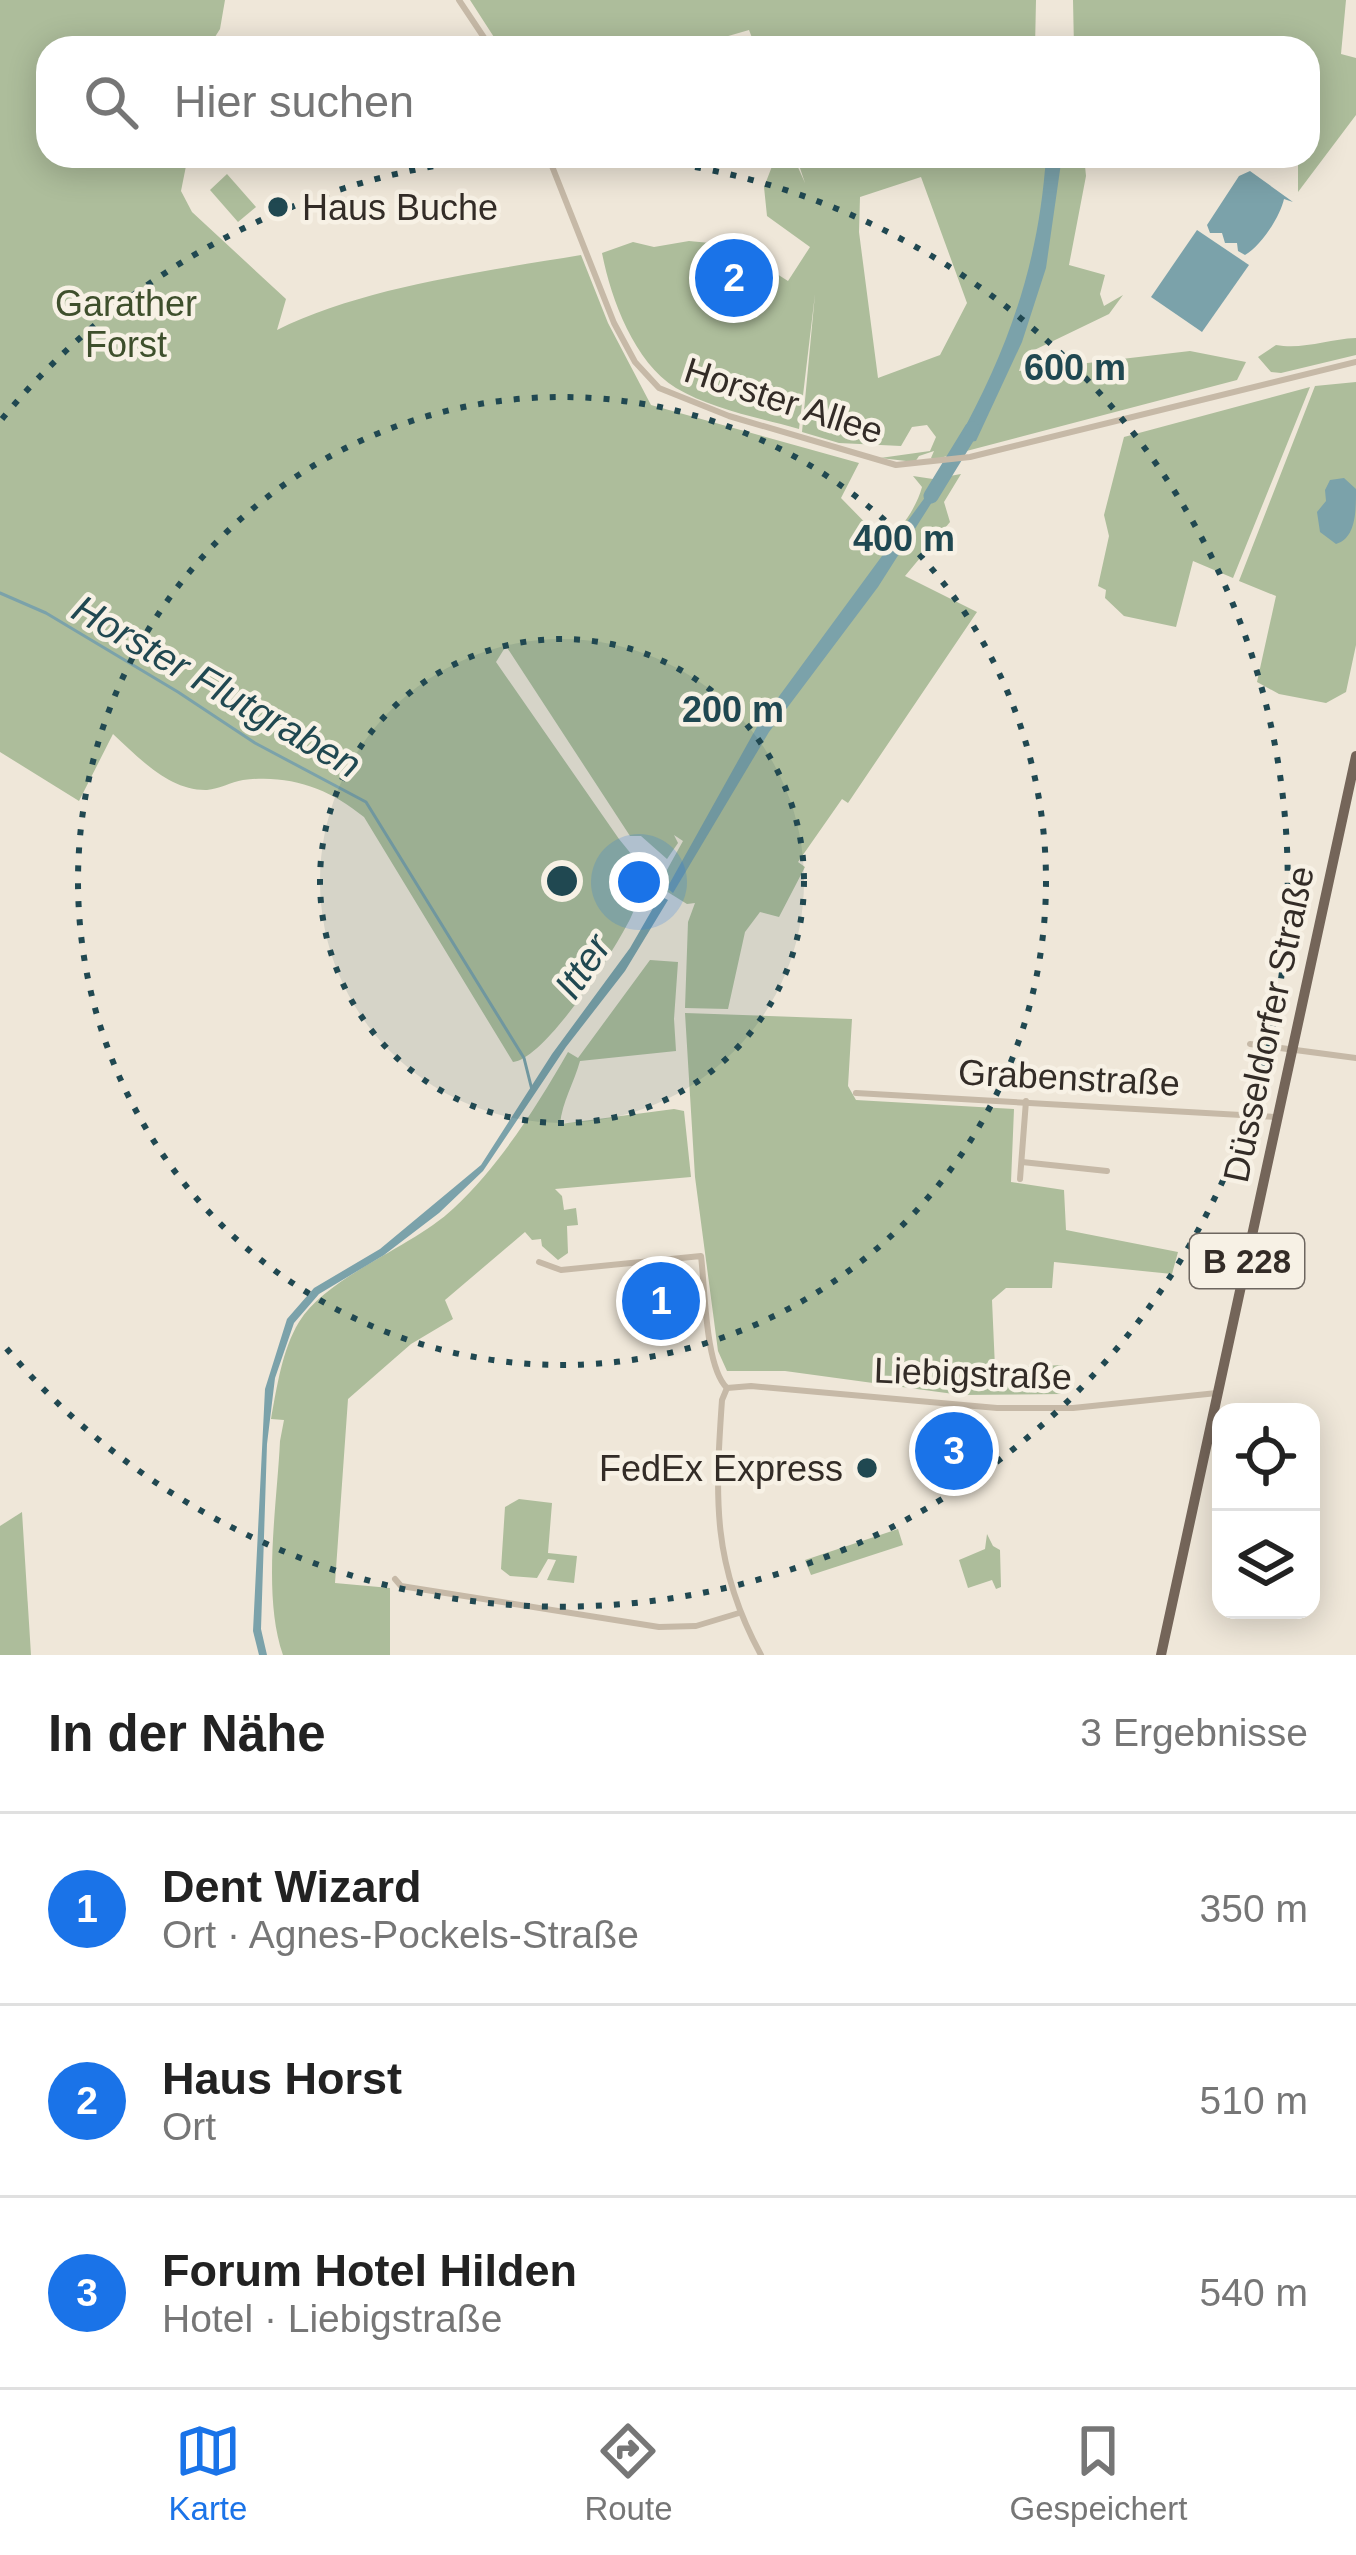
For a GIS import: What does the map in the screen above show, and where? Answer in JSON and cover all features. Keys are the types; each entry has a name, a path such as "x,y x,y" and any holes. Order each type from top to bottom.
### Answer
{"main road":[{"name":"Düsseldorfer Straße","path":"1161,1655 1356,756"}],"street":[{"path":"459,0 483,36"},
{"name":"Horster Allee","path":"553,168 614,322 635,362 659,388 728,416 896,465 970,457 1356,362"},
{"path":"1250,1044 1356,1058"},
{"name":"Grabenstraße","path":"856,1093 1279,1118"},
{"path":"1020,1179 1026,1101"},
{"path":"1022,1162 1107,1171"},
{"path":"538,1262 561,1270 701,1256 714,1362 727,1388 722,1400 716,1486 721,1551 739,1613 761,1655"},
{"name":"Liebigstraße","path":"727,1388 756,1386 997,1408 1073,1408 1217,1393"},
{"path":"394,1579 401,1586 659,1627 695,1626 739,1613"}],"green space":[{"name":"Garather Forst","path":"0,0 225,0 216,36 36,36 36,168 186,168 181,191 192,212 286,299 277,330 385,292 581,255 608,323 651,405 859,463 841,498 883,541 902,525 916,502 922,487 913,476 933,479 961,474 944,502 950,522 905,576 977,612 848,803 842,799 798,862 805,867 779,917 760,912 745,932 728,1009 685,1008 688,922 695,903 687,904 658,886 683,841 674,835 678,843 667,859 641,836 630,836 506,646 496,662 645,871 631,917 596,976 543,1043 513,1062 364,817 337,798 308,785 276,779 193,789 155,771 113,734 79,801 0,752"},
{"path":"470,0 1036,0 1035,36 751,36 749,30 728,36 493,36"},
{"path":"1073,0 1346,0 1341,54 1356,58 1356,115 1320,163 1320,36 1074,36"},
{"path":"771,168 798,168 805,183 800,168 1085,168 1069,265 1105,275 1100,294 1104,306 1123,295 1109,314 1024,355 1019,371 1190,351 1246,362 1237,380 936,459 931,458 934,451 915,462 880,458 930,451 936,437 927,425 912,427 901,446 839,443 802,432 815,294 799,429 704,402 676,388 648,362 618,309 602,253 633,242 654,247 689,241 731,245 788,281 810,247 767,216 764,187","holes":["921,177 967,303 940,355 878,378 859,232 860,197"]},
{"path":"1298,168 1316,168 1298,192"},
{"path":"227,174 256,207 238,222 210,190"},
{"path":"1356,338 1356,355 1281,373 1271,372 1258,357 1276,345"},
{"path":"1356,382 1356,645 1346,692 1326,703 1279,694 1257,682 1276,596 1239,581 1315,386"},
{"path":"1310,387 1233,578 1193,561 1176,627 1124,616 1098,586 1109,536 1104,515 1124,437"},
{"path":"650,960 678,962 676,1051 580,1061 560,1124 684,1111 691,1177 555,1189 562,1196 564,1210 576,1208 578,1225 567,1226 568,1253 558,1260 542,1246 541,1239 532,1240 525,1232 445,1300 453,1319 411,1344 348,1399 335,1583 390,1588 390,1655 283,1655 272,1578 284,1420 271,1419 293,1333 312,1305 330,1290 436,1222 471,1191 517,1134 568,1052 578,1058"},
{"path":"685,1013 852,1019 848,1086 856,1100 1014,1109 1011,1182 1064,1190 1066,1230 1178,1252 1172,1274 1054,1262 1052,1288 1006,1288 992,1300 995,1368 1063,1365 1062,1394 961,1395 785,1371 727,1371 718,1351 695,1177"},
{"path":"519,1499 552,1503 548,1553 577,1556 574,1583 547,1580 556,1560 548,1559 537,1578 510,1576 501,1569 505,1507"},
{"path":"22,1512 31,1655 0,1655 0,1526"},
{"path":"898,1529 903,1545 811,1575 805,1560"},
{"path":"987,1534 1000,1550 1001,1587 996,1589 992,1580 968,1588 959,1560 985,1549"}],"water":[{"path":"1045,168 1060,168 1046,268 1022,342 976,441 956,444 991,375 1018,305"},
{"path":"1250,171 1293,202 1284,199 1269,230 1245,255 1238,251 1237,243 1225,243 1222,233 1210,233 1207,225 1239,176"},
{"path":"1197,230 1249,265 1202,332 1151,297"},
{"path":"1344,478 1356,489 1355,515 1348,536 1336,544 1320,532 1317,512 1326,501 1330,480"},
{"path":"946,480 878,587 769,732 673,893 667,888 758,725 937,481"},
{"path":"660,896 668,900 625,971 566,1047 483,1171 384,1255 319,1294 294,1323 275,1378 267,1444 261,1629 267,1655 259,1655 253,1631 265,1389 287,1319 314,1288 380,1249 481,1165 552,1054 630,948"}],"waterway":[{"name":"Itter","path":"931,496 972,429"},
{"name":"Horster Flutgraben","path":"0,593 46,613 255,743 366,802 524,1058 532,1090"}],"place":[{"name":"Haus Buche","path":"278,207"},
{"name":"Haus Horst","path":"734,278"},
{"name":"Dent Wizard","path":"661,1301"},
{"name":"Forum Hotel Hilden","path":"954,1451"},
{"name":"FedEx Express","path":"867,1468"}]}
